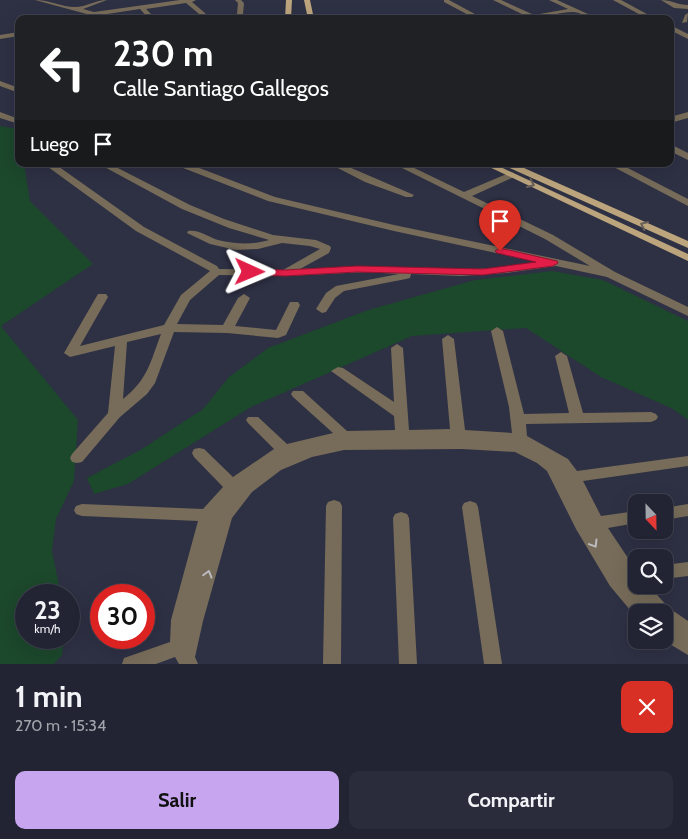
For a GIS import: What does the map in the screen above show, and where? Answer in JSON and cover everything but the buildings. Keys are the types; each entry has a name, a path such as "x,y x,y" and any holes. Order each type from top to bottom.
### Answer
{"main road":[{"path":"288,15 289,0"},
{"path":"306,0 309,15"},
{"path":"494,167 688,258"},
{"path":"515,167 688,245"}],"street":[{"path":"38,0 90,15"},
{"path":"75,10 104,0"},
{"path":"105,15 141,7 190,0 205,15"},
{"path":"238,0 242,3 241,15"},
{"path":"496,0 528,15"},
{"path":"552,0 586,15"},
{"path":"616,0 645,15"},
{"path":"664,0 677,7 688,8"},
{"path":"450,1 473,15"},
{"path":"141,7 150,15"},
{"path":"550,15 574,10"},
{"path":"674,29 688,36"},
{"path":"0,37 15,34"},
{"path":"674,38 688,36"},
{"path":"3,84 15,89"},
{"path":"0,116 15,121"},
{"path":"674,119 687,117"},
{"path":"674,149 688,157"},
{"path":"53,167 140,229 213,268 216,272"},
{"path":"109,167 186,207 281,240 319,244 326,248 325,251 285,273"},
{"path":"189,167 272,198 553,263 611,274"},
{"path":"341,167 368,180 409,195"},
{"path":"405,167 549,237 611,274 687,311"},
{"path":"619,167 688,203"},
{"path":"465,195 511,175"},
{"path":"192,233 210,242 227,245 261,246 281,240"},
{"path":"78,458 115,414 132,401 150,380 169,328 185,298 216,272 285,273 357,269 483,272 553,263"},
{"path":"322,309 330,296 340,288 426,272"},
{"path":"102,297 70,353 169,328 278,334 282,332 294,305"},
{"path":"228,330 244,298"},
{"path":"497,331 518,419 519,443"},
{"path":"448,339 460,439"},
{"path":"115,414 121,341"},
{"path":"397,348 402,439"},
{"path":"561,356 578,419"},
{"path":"338,371 400,414"},
{"path":"298,394 340,431 343,441"},
{"path":"518,419 651,417"},
{"path":"252,420 288,453"},
{"path":"131,664 186,653 180,620 216,516 237,490 262,475 288,453 331,446 343,441 460,439 519,443 526,450 567,477 589,524 628,576"},
{"path":"199,453 237,490"},
{"path":"567,477 688,461"},
{"path":"332,664 334,506"},
{"path":"470,507 493,664"},
{"path":"82,510 216,516"},
{"path":"673,512 688,510"},
{"path":"401,518 408,664"},
{"path":"589,524 628,518"},
{"path":"673,571 688,569"},
{"path":"645,594 654,604"},
{"path":"673,620 688,631"},
{"path":"673,636 688,647"}],"green space":[{"path":"0,126 15,128 15,167 24,167 30,201 93,264 1,326 78,420 74,481 56,519 52,551 59,584 15,584 15,649 63,649 62,655 54,664 0,664"},
{"path":"552,271 603,280 688,321 688,420 673,409 601,377 526,328 412,336 251,407 128,484 94,494 87,478 142,449 203,409 229,377 268,348 368,310 475,280"}],"route":[{"path":"250,272 285,273 368,269 461,273 506,270 553,263 500,251"}]}
